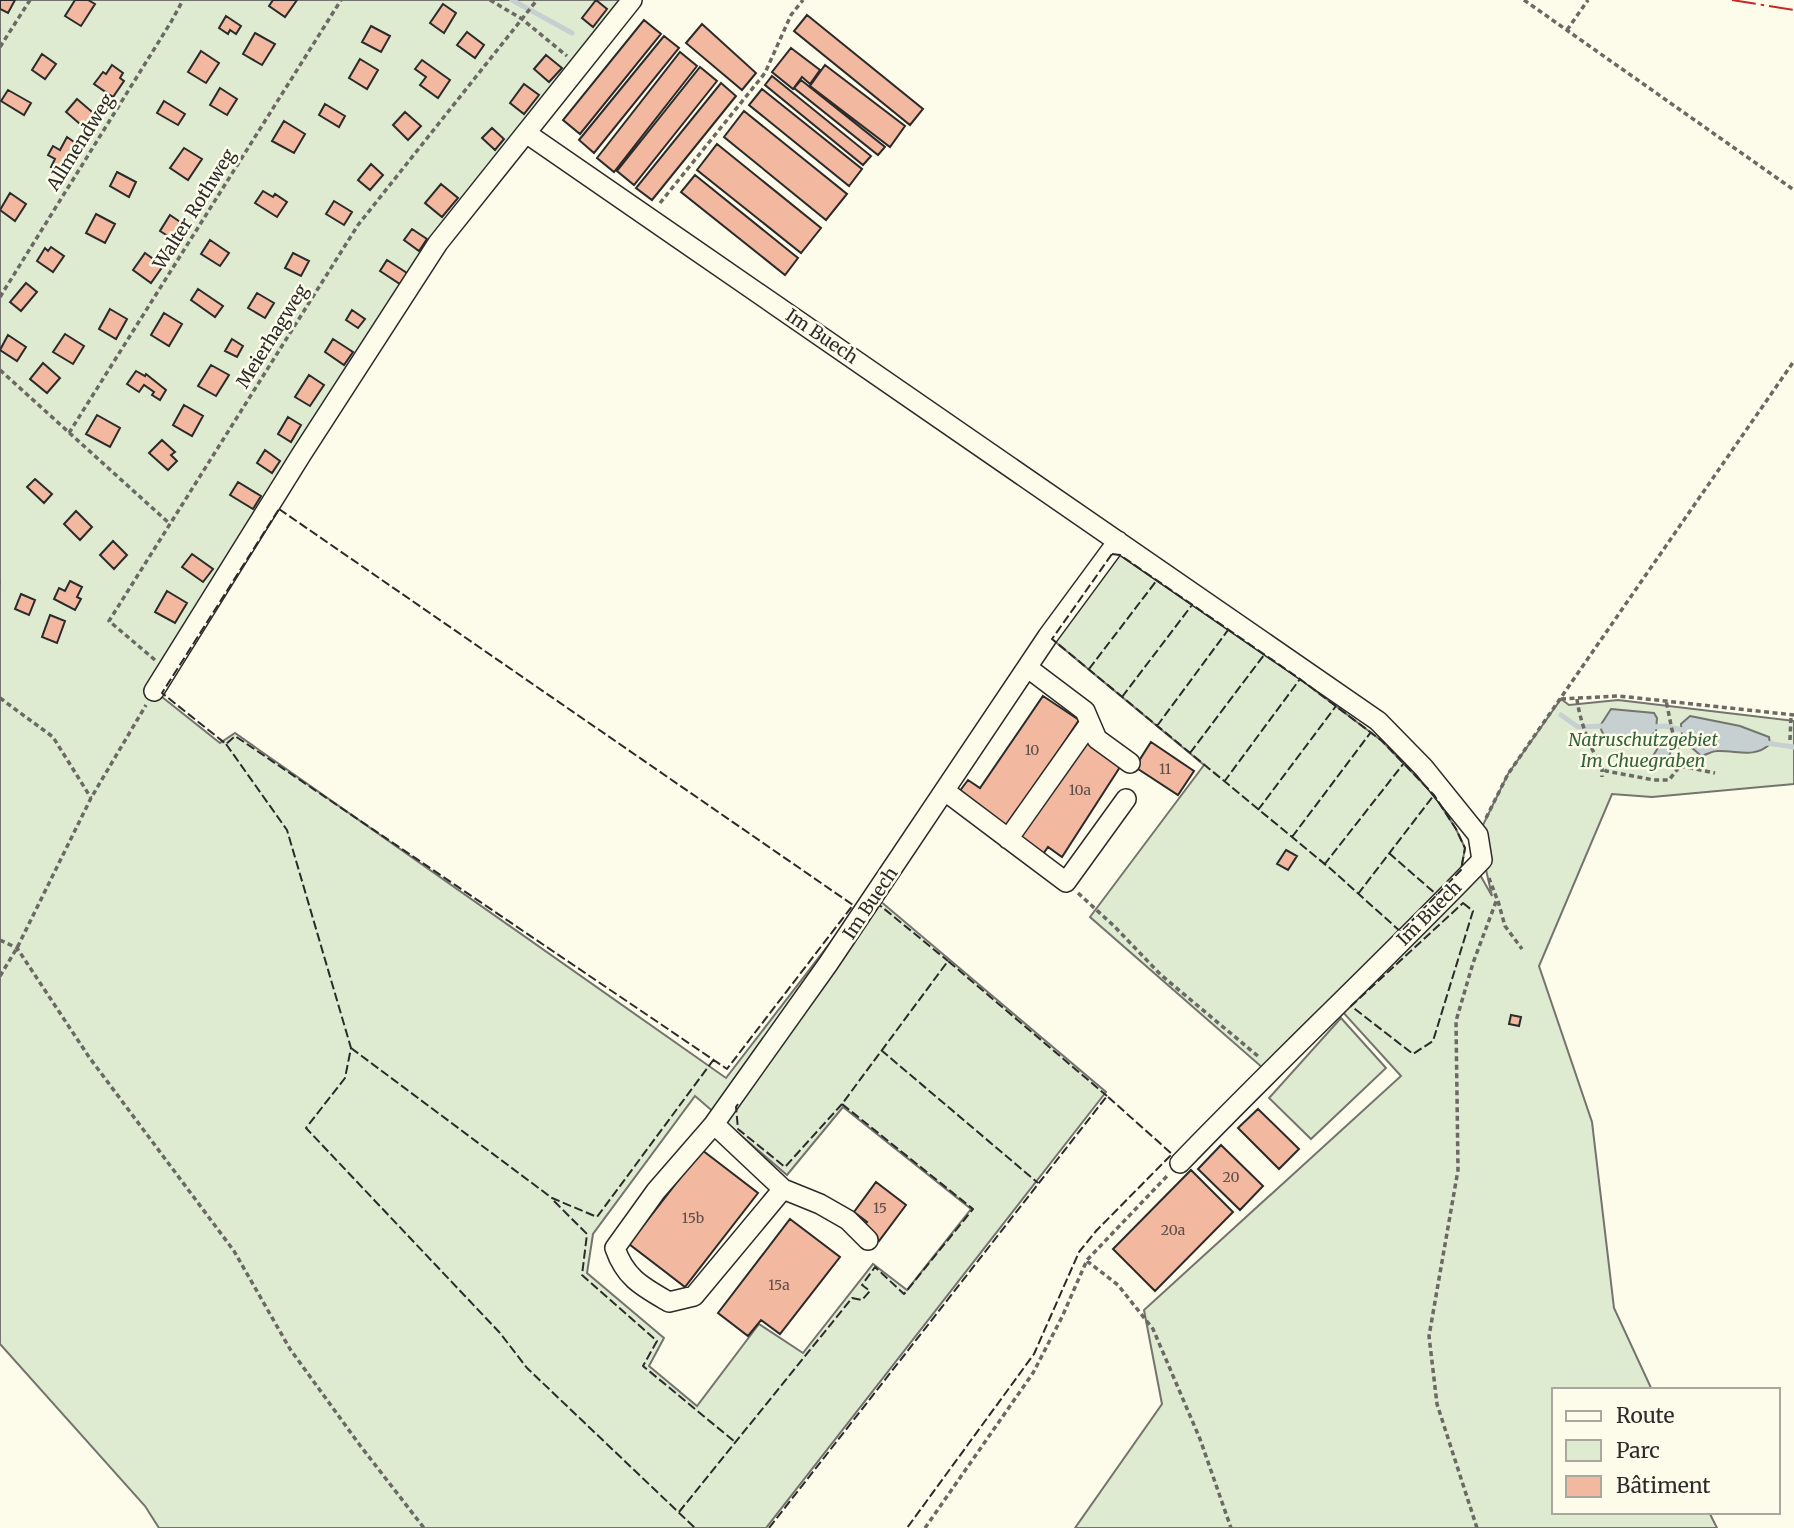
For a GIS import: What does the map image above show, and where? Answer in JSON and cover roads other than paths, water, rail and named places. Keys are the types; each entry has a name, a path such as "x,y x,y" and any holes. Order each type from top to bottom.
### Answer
{"lane":[{"path":"154,691 307,445 438,243 632,0"},
{"name":"Im Buech","path":"526,133 1378,721 1424,768 1478,835 1482,860 1180,1163"},
{"name":"Im Buech","path":"783,1189 694,1296 669,1302 640,1286 621,1266 615,1248 656,1191 713,1124 828,964 1048,636 1118,541"},
{"path":"1028,668 1085,711 1097,739 1130,763"},
{"path":"1009,839 1090,723"},
{"path":"945,791 1066,882 1126,799"},
{"path":"713,1124 783,1189 820,1204 848,1220 868,1240"}],"waterway":[{"path":"512,0 572,33"},
{"path":"1561,715 1578,727 1604,726"},
{"path":"1652,727 1665,726 1687,731"},
{"path":"1766,743 1794,747"}],"park label":[{"name":"Natruschutzgebiet Im Chuegraben","path":"1643,749"}]}
